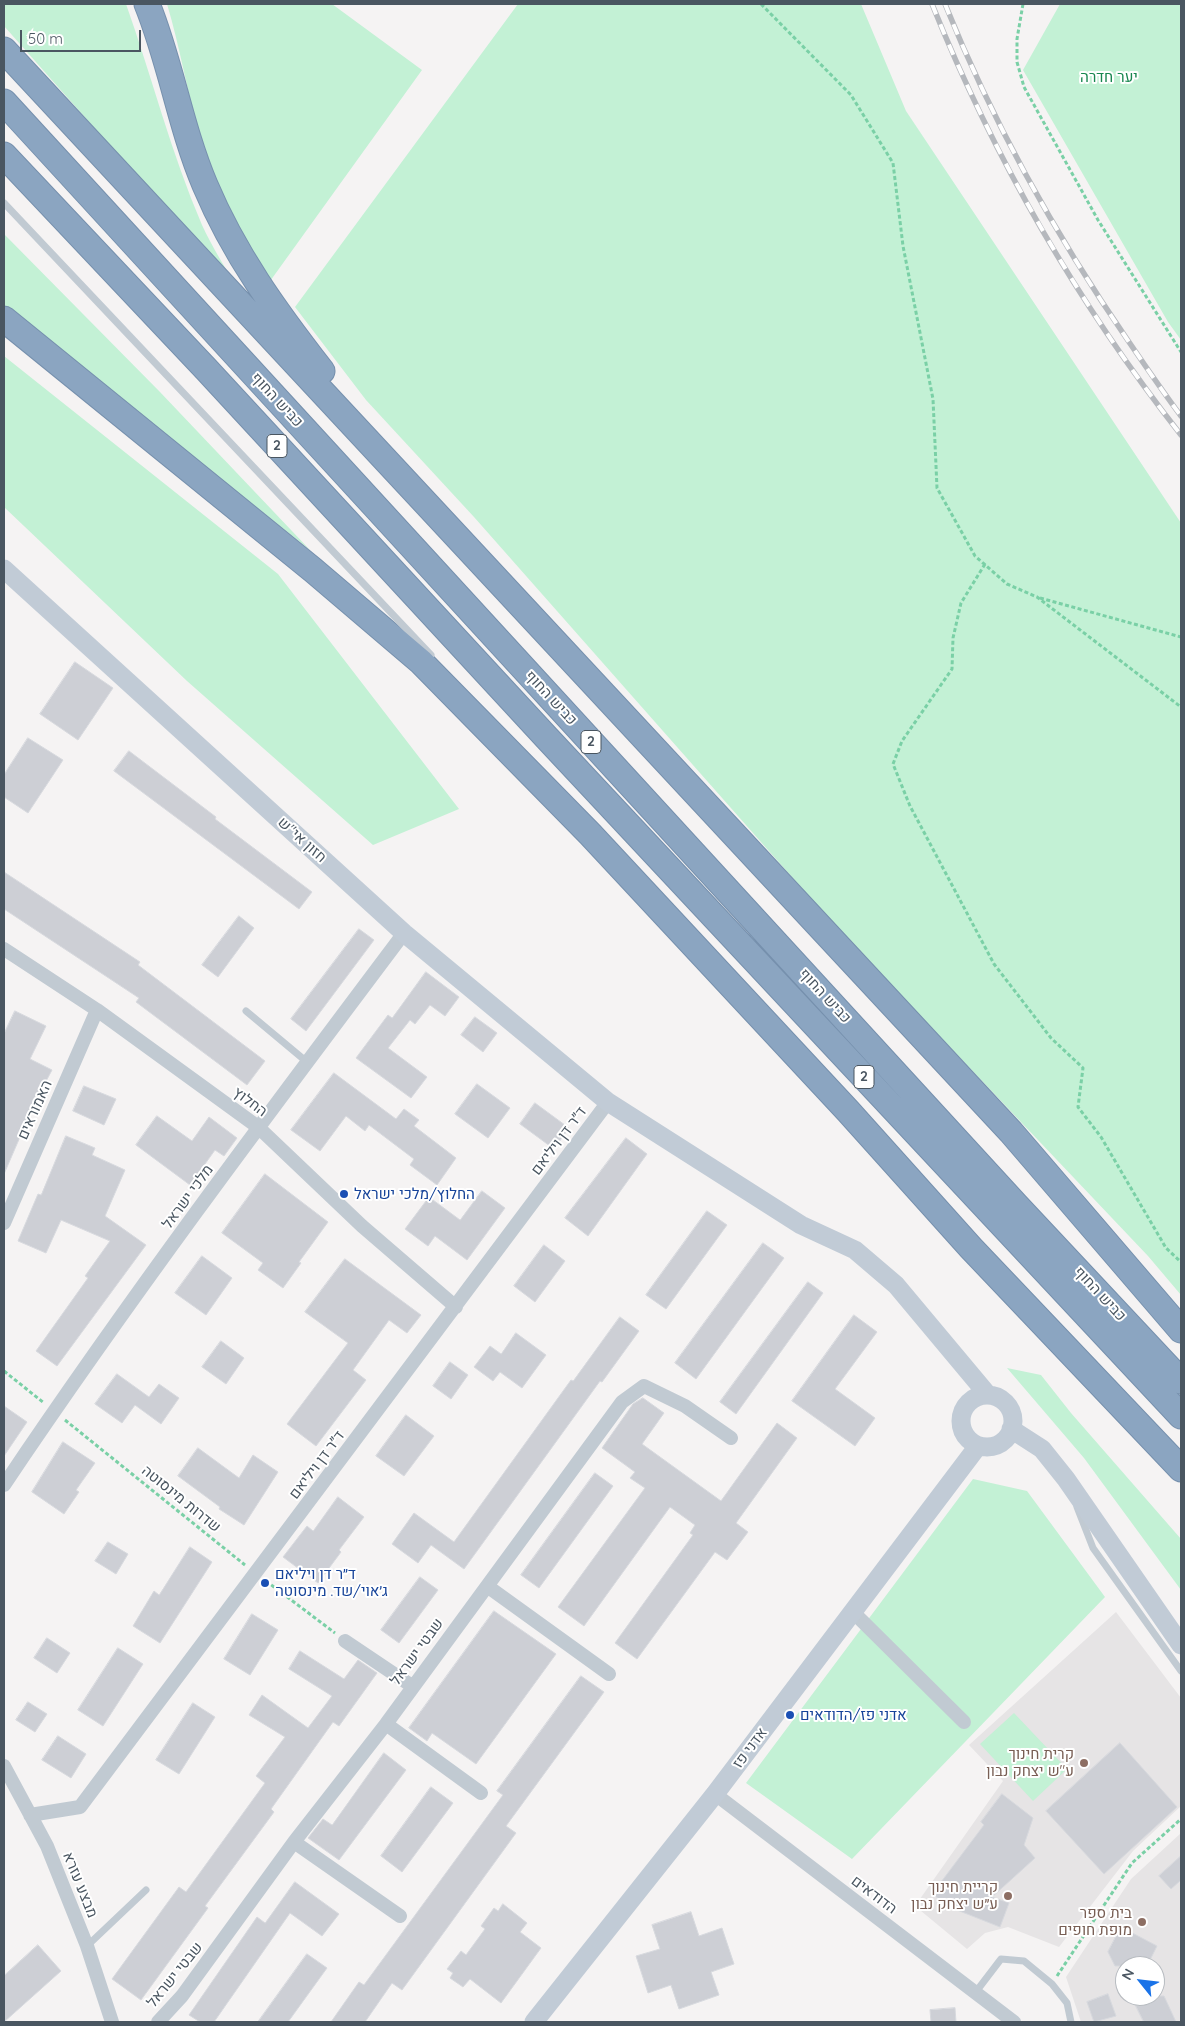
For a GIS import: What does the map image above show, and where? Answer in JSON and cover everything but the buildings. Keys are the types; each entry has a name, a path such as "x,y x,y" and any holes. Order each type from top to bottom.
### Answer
{"highway":[{"path":"147,4 159,36 177,104 204,184 236,250 285,323 434,512"},
{"path":"4,50 1012,1132 1181,1330"},
{"name":"כביש החוף","path":"4,102 1009,1198 1181,1380"},
{"name":"כביש החוף","path":"4,155 206,369 554,746 1181,1416"},
{"path":"4,319 313,570 421,662 590,834 841,1103 971,1248 1181,1469"},
{"path":"1097,1380 1181,1479"}],"street":[{"name":"חזון אי\"ש","path":"4,568 404,933 608,1102 801,1225 855,1250 896,1285 988,1395"},
{"name":"מלכי ישראל","path":"4,1485 54,1411 258,1127 404,933"},
{"name":"החלוץ","path":"4,949 97,1010 258,1127 362,1226 456,1308"},
{"name":"האמוראים","path":"4,1223 97,1010"},
{"name":"ד״ר דן ויליאם","path":"30,1815 80,1808 456,1308 608,1102"},
{"name":"שבטי ישראל","path":"158,2022 182,1996 294,1842 386,1724 622,1402 644,1386 684,1406 731,1438"},
{"path":"988,1395 996,1397 1004,1402 1011,1412 1011,1429 1007,1437 996,1445 988,1447 978,1446 971,1442 964,1434 961,1426 964,1408 970,1401 979,1396 988,1395"},
{"path":"1011,1429 1042,1449 1066,1479 1181,1646"},
{"name":"אדני פז","path":"534,2022 715,1794 978,1446"},
{"path":"487,1586 609,1674"},
{"path":"853,1612 964,1722"},
{"path":"345,1641 412,1686"},
{"path":"386,1724 481,1793"},
{"name":"מבצע עזרא","path":"4,1766 47,1846 88,1946 112,2022"},
{"name":"הדודאים","path":"715,1794 1014,2022"},
{"path":"294,1842 400,1916"}],"lane":[{"path":"4,203 438,663"},
{"path":"478,708 590,834"},
{"path":"246,1011 307,1062"},
{"path":"1066,1479 1093,1548 1181,1671"},
{"path":"88,1946 146,1890"},
{"path":"976,1993 1002,1959 1024,1962 1052,1984 1067,2003 1071,2022"}],"path":[{"path":"761,4 851,95 893,163 903,246 933,399 937,488 976,556 1007,584 1037,597 1181,637"},
{"path":"1023,4 1017,39 1017,62 1027,94 1098,220 1181,352"},
{"path":"985,564 961,603 953,638 952,669 902,741 893,764 910,806 994,964 1051,1038 1083,1068 1078,1107 1101,1137 1166,1248 1181,1262"},
{"path":"1037,597 1181,708"},
{"name":"שדרות מינסוטה","path":"4,1371 256,1573 345,1641"},
{"path":"1052,1984 1074,1947 1132,1862 1181,1819"}],"shaded area":[{"name":"קרית חינוך ע\"ש יצחק נבון","path":"1116,1612 1181,1698 1181,1806 1133,1851 1059,1947 1008,1927 985,1933 967,1949 915,1906 1003,1781 969,1745"},
{"name":"בית ספר מופת חופים","path":"1181,1833 1181,2022 1081,2022 1066,1977 1131,1879"}],"green space":[{"path":"4,4 126,4 191,198 206,233 237,289 4,26"},
{"path":"167,4 332,4 422,70 268,284 229,211 205,154"},
{"path":"518,4 861,4 906,111 1181,523 1181,1295 1148,1256 836,927 474,517 366,400 295,307"},
{"name":"יער חדרה","path":"1060,4 1181,4 1181,340 1168,322 1023,70"},
{"path":"4,234 160,392 310,550 4,306"},
{"path":"4,356 278,574 459,809 373,845 187,681 4,507"},
{"path":"1007,1368 1041,1375 1071,1413 1181,1539 1181,1590 1084,1458"},
{"path":"973,1479 1027,1491 1105,1597 852,1859 746,1783"},
{"path":"1014,1713 1067,1769 1033,1801 980,1744"}],"railway":[{"path":"932,4 983,118 1011,174 1042,228 1108,334 1181,435"},
{"path":"945,4 1005,135 1051,220 1102,302 1181,416"}],"place":[{"name":"החלוץ/מלכי ישראל","path":"344,1194"},
{"name":"ד״ר דן ויליאם ג׳אוי/שד. מינסוטה","path":"265,1583"},
{"name":"אדני פז/הדודאים","path":"790,1715"},
{"name":"קרית חינוך ע\"ש יצחק נבון","path":"1084,1763"},
{"name":"קריית חינוך ע״ש יצחק נבון","path":"1008,1896"},
{"name":"בית ספר מופת חופים","path":"1142,1922"}]}
